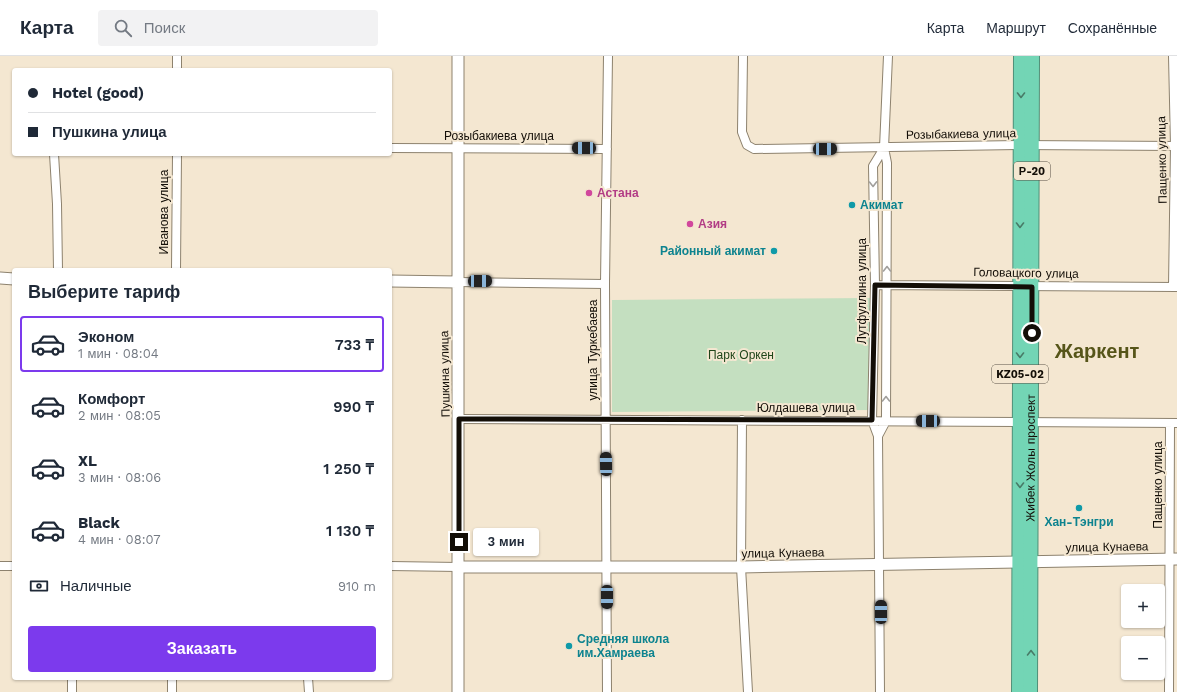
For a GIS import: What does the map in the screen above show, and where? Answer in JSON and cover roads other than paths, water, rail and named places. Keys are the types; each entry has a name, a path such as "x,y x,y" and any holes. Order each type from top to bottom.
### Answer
{"highway":[{"name":"Жибек Жолы проспект","path":"1019,692 1025,563 1026,422 1026,145 1021,56"},
{"name":"Жибек Жолы проспект","path":"1026,145 1032,56"},
{"name":"Жибек Жолы проспект","path":"1025,563 1030,692"}],"main road":[{"name":"Пушкина улица","path":"458,56 458,692"},
{"path":"0,278 12,279"},
{"path":"392,281 457,282"},
{"name":"улица Кунаева","path":"459,566 741,567 1025,563 1174,559"}],"street":[{"path":"177,56 177,68"},
{"name":"улица Туркебаева","path":"607,692 605,284 608,56"},
{"name":"Розыбакиева улица","path":"743,56 742,132 747,145 754,149 1026,145 1176,146"},
{"name":"Лутфуллина улица","path":"878,436 886,420 887,163 884,148 888,56"},
{"name":"Пащенко улица","path":"1173,56 1176,146 1175,287"},
{"name":"Розыбакиева улица","path":"392,148 607,149"},
{"name":"Лутфуллина улица","path":"880,692 881,564 878,436 872,420 875,285 872,166 884,148"},
{"path":"54,156 57,204 58,268"},
{"name":"Иванова улица","path":"176,156 176,268"},
{"path":"457,282 605,284"},
{"name":"Головацкого улица","path":"875,285 1175,287"},
{"name":"Юлдашева улица","path":"459,419 1174,422"},
{"path":"742,420 741,567 748,692"},
{"name":"Пащенко улица","path":"1169,692 1174,559 1174,422"},
{"path":"0,566 12,566"},
{"name":"улица Кунаева","path":"392,566 459,566"},
{"path":"72,680 72,692"},
{"path":"172,680 172,692"},
{"path":"308,680 309,692"}],"place":[{"name":"Астана","path":"589,193"},
{"name":"Акимат","path":"852,205"},
{"name":"Азия","path":"690,224"},
{"name":"Районный акимат","path":"774,251"},
{"name":"Хан-Тэнгри","path":"1079,508"},
{"name":"Средняя школа им.Хамраева","path":"569,646"}],"district":[{"name":"Жаркент","path":"1097,351"}],"park label":[{"name":"Парк Оркен","path":"741,355"}]}
